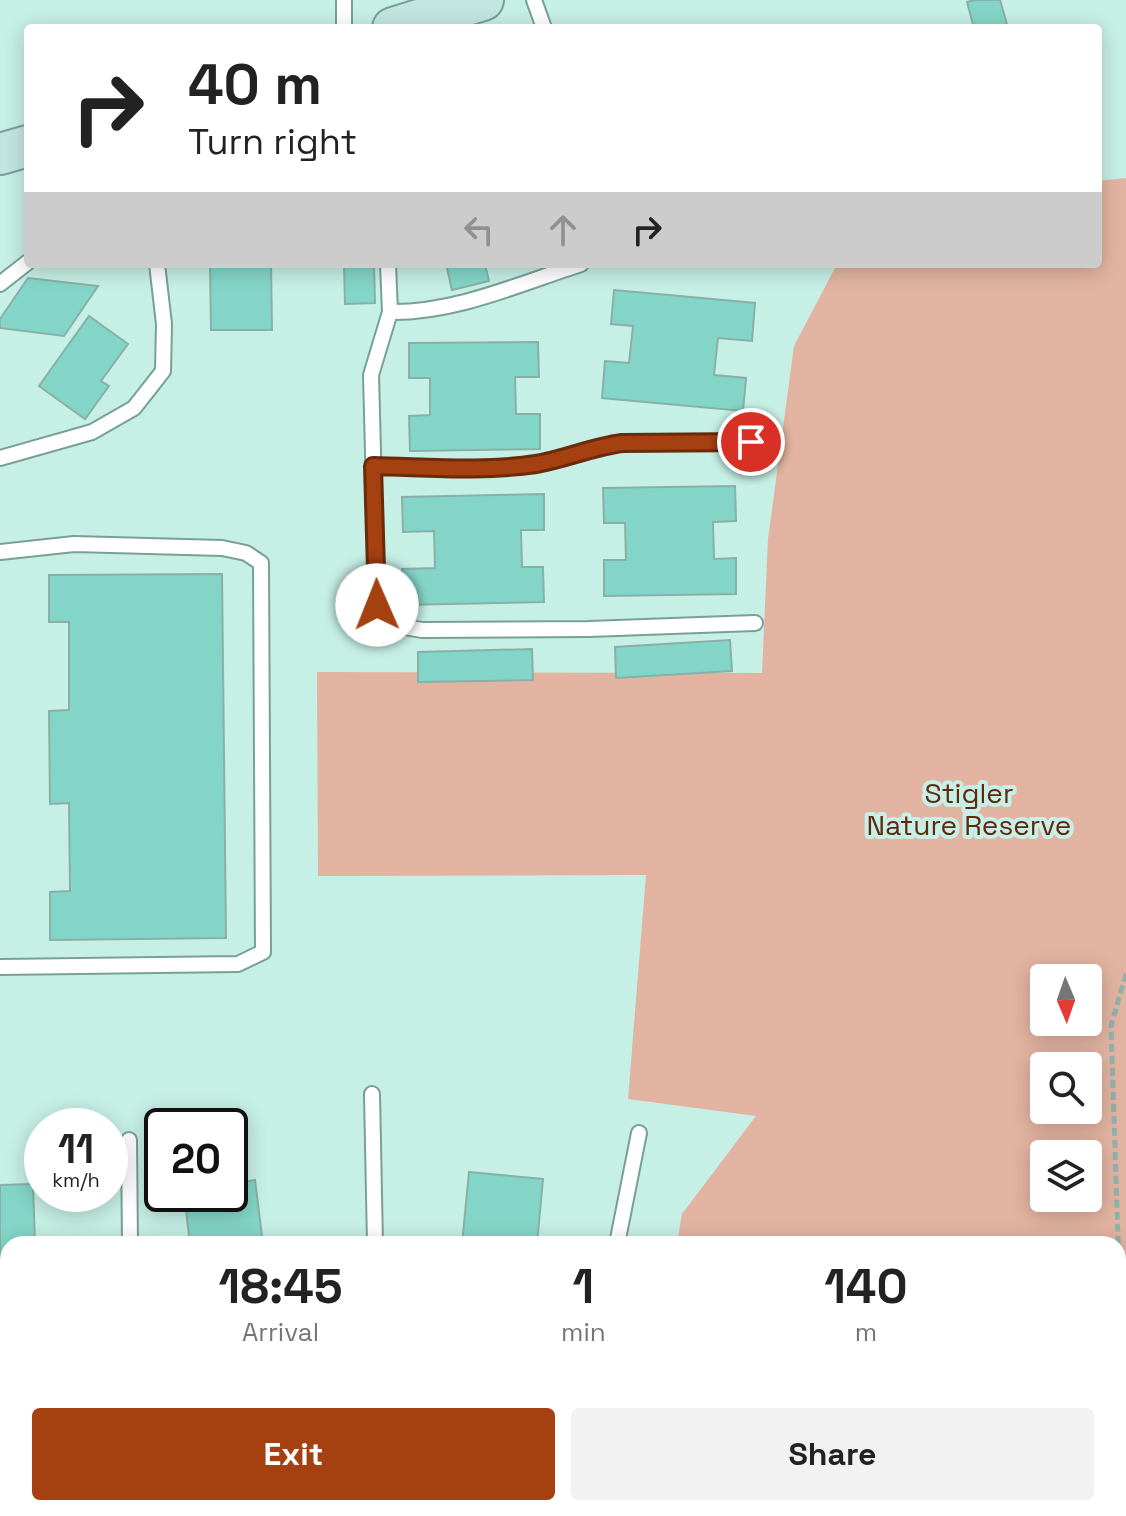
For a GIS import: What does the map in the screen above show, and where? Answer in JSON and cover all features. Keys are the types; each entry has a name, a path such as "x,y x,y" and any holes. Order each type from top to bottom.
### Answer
{"main road":[{"path":"406,24 483,0"},
{"path":"0,154 24,147"}],"lane":[{"path":"344,0 344,24"},
{"path":"534,0 543,24"},
{"path":"0,284 24,265"},
{"path":"0,458 92,432 134,408 163,371 164,324 157,268"},
{"path":"388,268 390,312 371,375 377,605 387,624 422,630 589,629 755,623"},
{"path":"390,312 416,313 470,300 569,268"},
{"path":"373,466 504,467 539,463 622,443 751,442"},
{"path":"0,552 74,544 222,548 246,553 261,563 263,952 238,964 0,967"},
{"path":"372,1094 375,1236"},
{"path":"619,1236 639,1133"},
{"path":"129,1140 130,1236"}],"path":[{"path":"1118,1236 1111,1026 1126,974"}],"green space":[{"name":"Stigler Nature Reserve","path":"1126,178 1126,1236 678,1236 682,1214 756,1116 628,1099 646,875 318,876 317,672 762,673 768,539 794,346 835,268 1102,268 1102,181"}],"building":[{"path":"1000,0 1007,24 973,24 967,2"},
{"path":"210,268 271,268 272,330 211,330"},
{"path":"344,268 374,268 375,303 345,304"},
{"path":"447,268 486,268 489,281 452,290"},
{"path":"28,278 98,286 64,336 0,328 0,319"},
{"path":"614,290 755,303 752,341 718,338 714,375 746,378 743,411 602,398 605,361 629,363 633,326 611,324"},
{"path":"89,316 128,344 101,381 109,386 85,419 39,386"},
{"path":"538,342 539,377 515,377 516,414 540,414 540,449 410,451 409,416 430,415 430,378 409,378 409,343"},
{"path":"735,486 736,521 713,522 714,559 736,558 736,594 604,596 604,560 626,560 625,523 604,523 603,488"},
{"path":"544,494 544,530 521,530 522,567 543,567 544,602 403,605 402,569 435,568 434,531 403,532 402,497"},
{"path":"222,574 226,938 50,940 50,892 70,891 69,803 50,804 49,711 69,710 69,622 49,622 49,575"},
{"path":"730,640 732,671 616,678 615,647"},
{"path":"532,649 533,680 418,682 418,652"},
{"path":"469,1172 543,1179 538,1236 463,1236"},
{"path":"255,1180 262,1236 189,1236 186,1212 248,1212 248,1181"},
{"path":"24,1184 24,1212 34,1212 35,1236 0,1236 0,1185"}],"route":[{"path":"377,605 373,466 504,467 539,463 622,443 751,442"}]}
